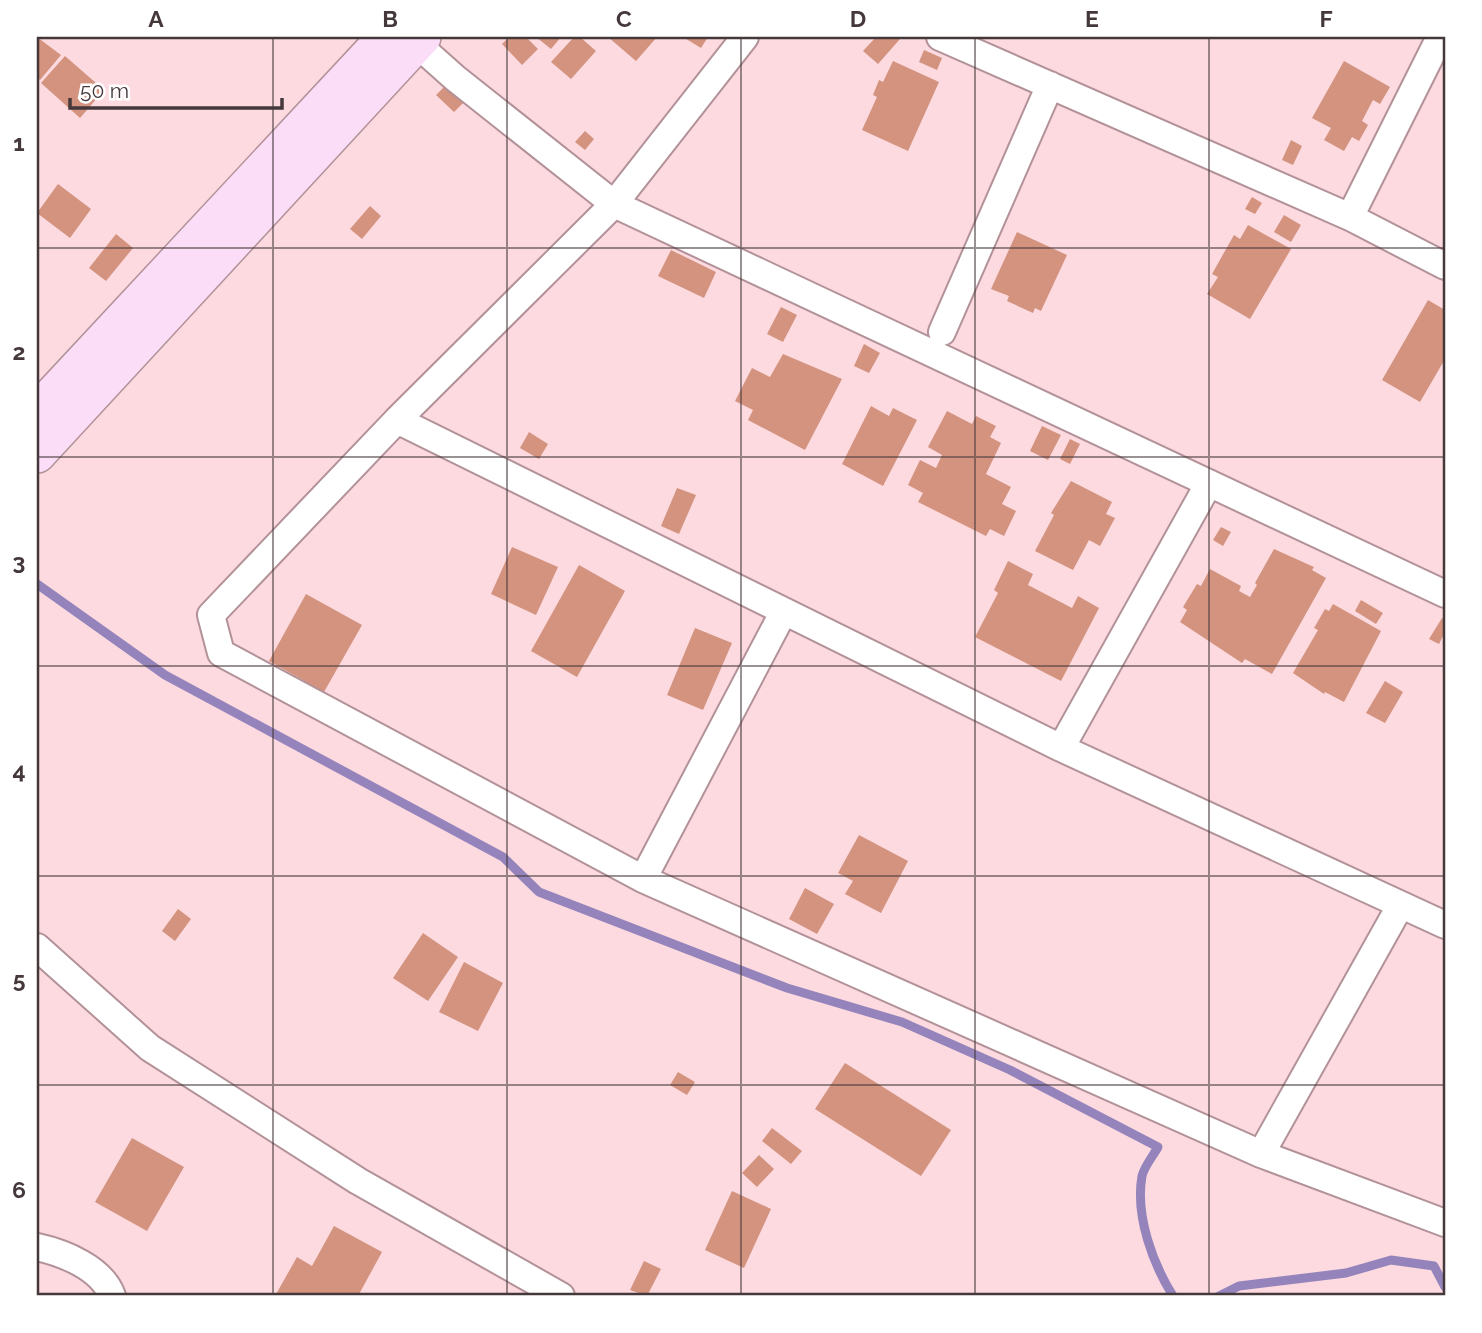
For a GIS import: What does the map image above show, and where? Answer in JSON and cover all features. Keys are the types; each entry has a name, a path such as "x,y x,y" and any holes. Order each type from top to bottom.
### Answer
{"main road":[{"path":"37,412 409,38"},
{"path":"37,454 409,38"}],"street":[{"path":"745,37 614,204 397,420 211,615 221,653 643,879 1261,1154 1445,1223"},
{"path":"940,37 1350,217 1445,266"},
{"path":"1350,217 1440,37"},
{"path":"409,38 614,204 1445,594"},
{"path":"942,332 1050,85"},
{"path":"397,420 1062,748 1445,925"},
{"path":"1062,748 1209,483"},
{"path":"643,879 784,611"},
{"path":"1261,1154 1400,905"},
{"path":"37,947 150,1048 358,1181 561,1296"},
{"path":"37,1247 62,1253 107,1282 112,1296"}],"building":[{"path":"37,37 61,55 40,80 37,77"},
{"path":"509,37 526,37 538,49 522,65 502,44"},
{"path":"536,37 561,37 551,49"},
{"path":"574,37 580,37 596,51 571,79 551,62"},
{"path":"608,37 657,37 636,61"},
{"path":"683,37 708,37 701,48"},
{"path":"876,37 900,39 878,64 863,51"},
{"path":"924,50 942,58 937,70 919,62"},
{"path":"65,56 104,90 80,118 41,83"},
{"path":"893,61 939,82 908,151 862,130 877,97 873,95 879,80 883,82"},
{"path":"1344,61 1390,87 1380,104 1373,100 1362,121 1368,125 1359,141 1352,137 1344,151 1324,140 1331,128 1312,118"},
{"path":"449,82 466,100 454,112 436,95"},
{"path":"585,131 594,139 585,150 575,142"},
{"path":"1291,140 1302,146 1293,165 1282,160"},
{"path":"58,184 91,209 70,238 37,213"},
{"path":"1252,197 1262,203 1255,214 1245,209"},
{"path":"370,206 381,216 362,239 350,229"},
{"path":"1284,215 1301,225 1291,242 1274,232"},
{"path":"1248,225 1291,249 1250,319 1207,294 1218,277 1212,274 1234,235 1240,239"},
{"path":"1017,232 1067,255 1041,311 1035,308 1033,313 1007,301 1009,296 991,289"},
{"path":"116,234 133,248 106,281 89,268"},
{"path":"671,250 716,272 704,298 658,276"},
{"path":"1428,300 1445,310 1445,359 1420,402 1382,380"},
{"path":"781,307 797,315 783,342 767,334"},
{"path":"864,344 880,353 869,373 854,366"},
{"path":"783,354 842,379 805,450 748,420 753,410 735,401 752,368 770,377"},
{"path":"871,406 889,416 893,408 917,420 883,486 842,464"},
{"path":"947,411 972,424 976,416 996,426 990,437 1001,443 986,474 1011,487 1002,504 1016,511 1004,536 990,529 986,536 918,502 923,493 908,485 920,460 936,468 942,455 928,447"},
{"path":"1042,426 1061,435 1048,460 1030,451"},
{"path":"529,432 548,444 539,459 520,448"},
{"path":"1070,439 1080,444 1070,464 1060,459"},
{"path":"1071,481 1112,502 1106,514 1115,518 1100,546 1089,540 1073,570 1035,551 1054,515 1051,513"},
{"path":"677,488 696,495 679,534 661,526"},
{"path":"1221,527 1231,532 1223,546 1213,540"},
{"path":"512,547 558,567 536,615 491,594"},
{"path":"1274,549 1314,567 1312,570 1326,578 1272,674 1245,659 1242,663 1180,622 1187,610 1183,607 1197,584 1201,586 1210,569 1241,586 1239,591 1250,597"},
{"path":"1008,561 1033,574 1028,585 1072,608 1078,596 1099,608 1061,681 975,637 998,593 994,590"},
{"path":"579,565 625,591 577,677 531,651"},
{"path":"306,594 362,625 324,692 269,661"},
{"path":"1361,600 1383,613 1376,624 1355,611"},
{"path":"1333,604 1381,631 1344,702 1325,692 1324,694 1293,673 1318,630 1314,628 1325,609 1329,611"},
{"path":"1442,618 1445,620 1445,632 1439,644 1429,639"},
{"path":"695,628 732,643 703,710 667,695"},
{"path":"1385,681 1403,692 1385,723 1366,713"},
{"path":"859,835 908,861 881,913 845,894 853,881 838,873"},
{"path":"805,888 834,904 817,934 789,919"},
{"path":"178,909 191,919 175,941 162,931"},
{"path":"423,933 458,957 428,1001 393,978"},
{"path":"464,962 503,983 478,1031 439,1012"},
{"path":"845,1063 951,1130 921,1176 815,1109"},
{"path":"678,1072 695,1082 687,1095 670,1085"},
{"path":"772,1128 802,1151 791,1164 762,1141"},
{"path":"132,1138 184,1167 147,1231 95,1202"},
{"path":"759,1155 774,1169 757,1187 742,1173"},
{"path":"732,1191 771,1209 744,1268 705,1250"},
{"path":"334,1226 382,1252 358,1296 275,1296 297,1257 312,1266"},
{"path":"644,1261 661,1269 647,1296 630,1290"}],"waterway":[{"path":"37,584 165,675 503,857 539,892 787,988 902,1022 1010,1070 1158,1147 1142,1176 1141,1207 1147,1239 1173,1296"},
{"path":"1219,1296 1239,1286 1346,1273 1391,1260 1434,1266 1445,1287"}]}
